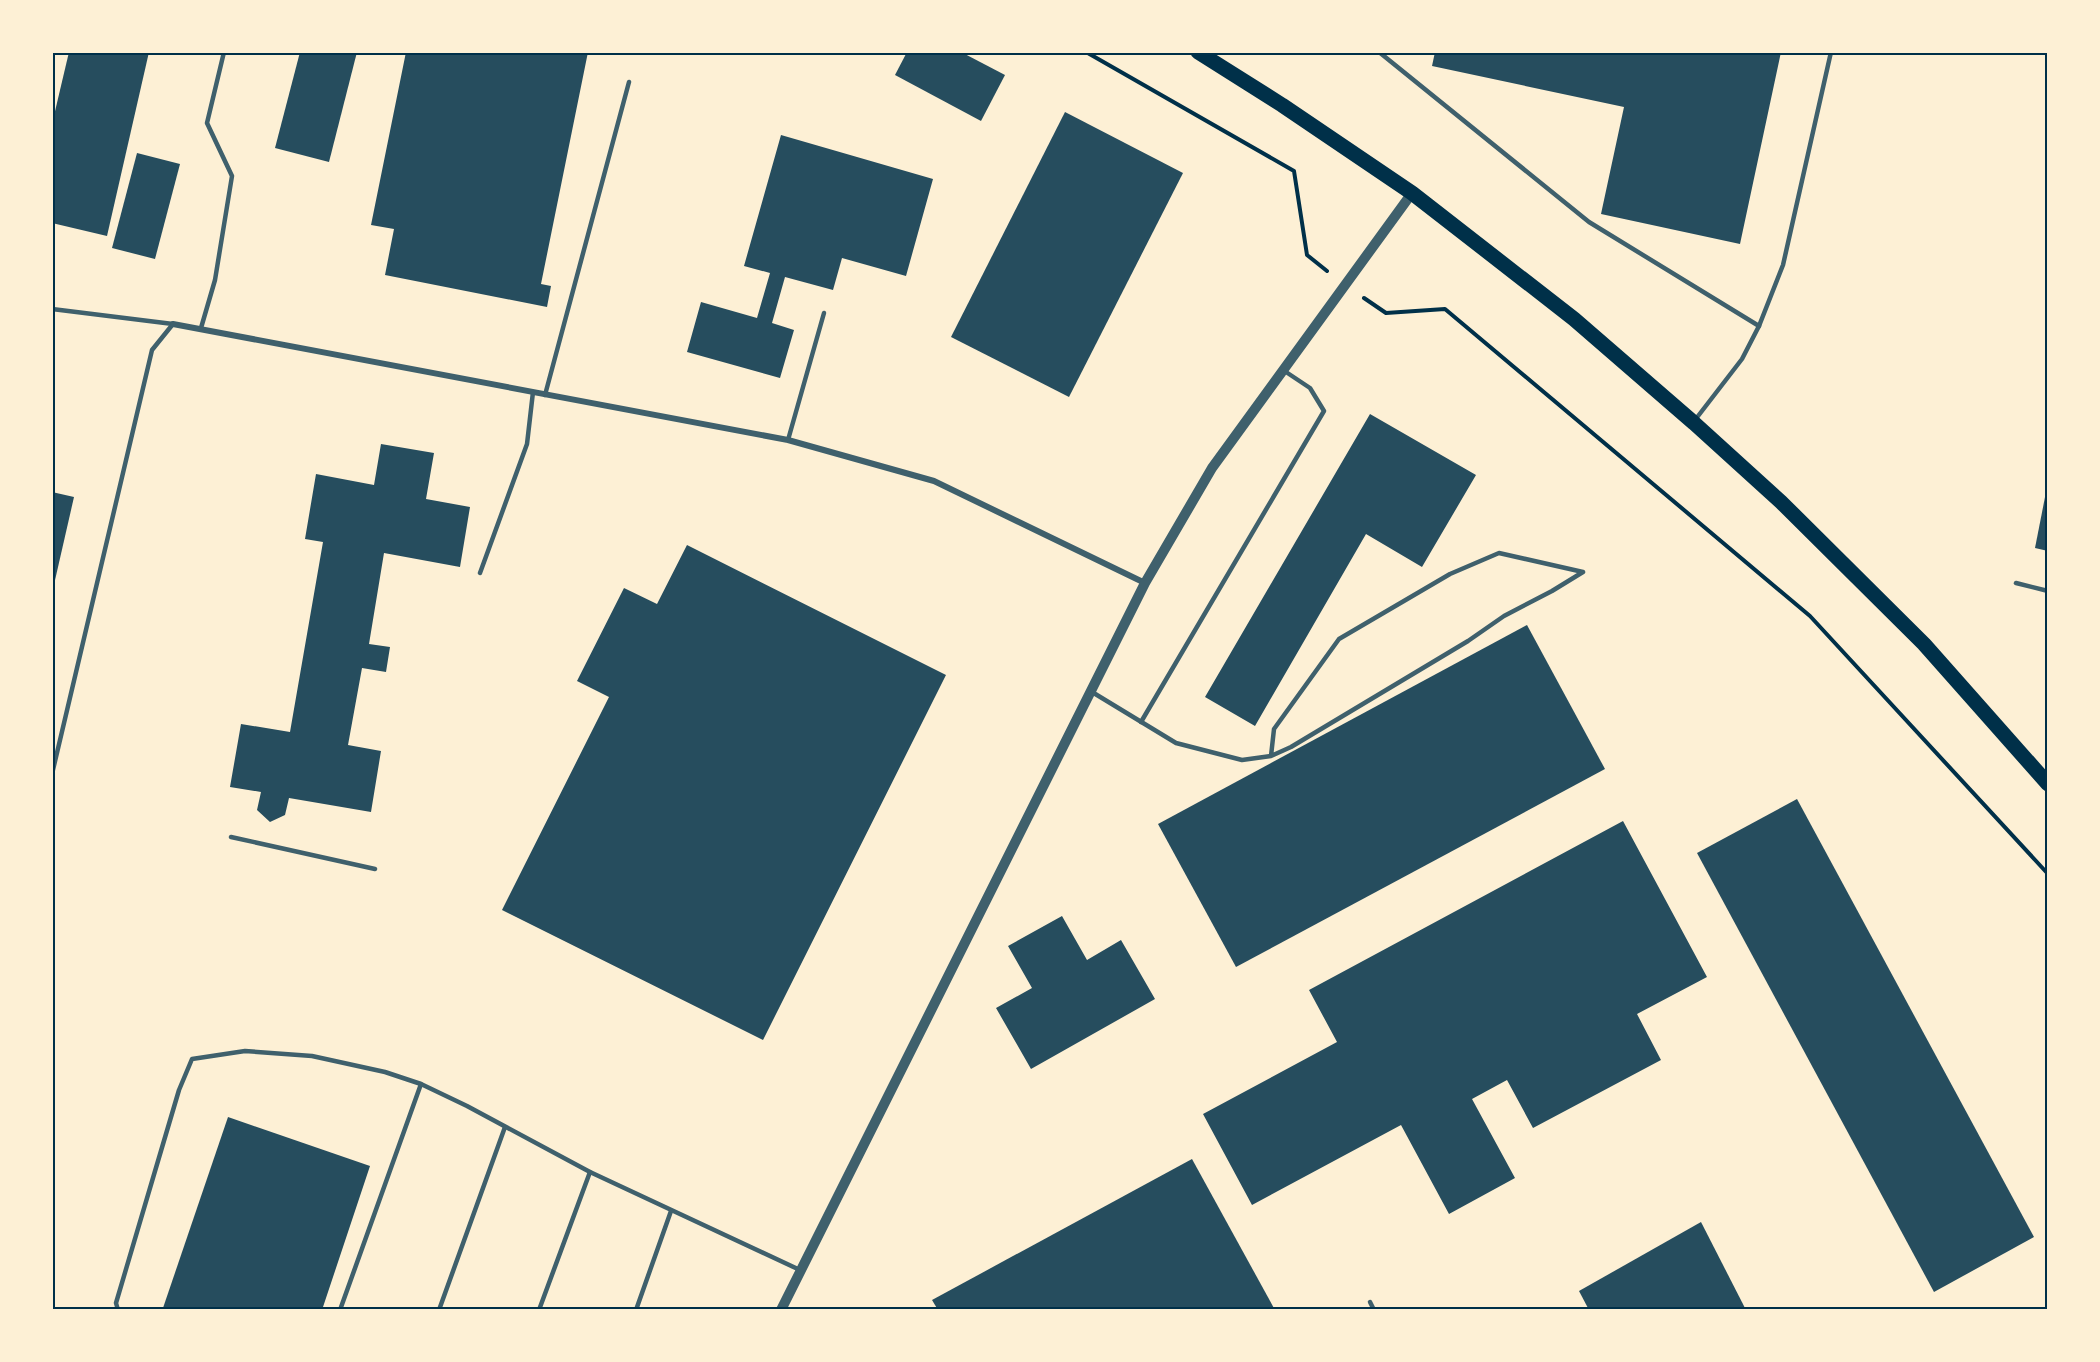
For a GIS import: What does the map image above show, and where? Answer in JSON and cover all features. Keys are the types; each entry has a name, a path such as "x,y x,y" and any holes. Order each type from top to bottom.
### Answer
{"main road":[{"path":"1198,52 1282,105 1412,193 1574,319 1781,502 1924,644 2048,784"}],"street":[{"path":"782,1310 1145,583 1212,468 1412,193"},
{"path":"173,324 788,440 934,481 1145,583"}],"lane":[{"path":"201,328 215,280 232,176 207,123 224,52"},
{"path":"1379,52 1589,222 1759,326"},
{"path":"1694,423 1742,358 1759,326 1784,265 1831,52"},
{"path":"545,395 630,82"},
{"path":"52,309 173,324"},
{"path":"788,440 824,313"},
{"path":"52,774 152,350 173,324"},
{"path":"1141,722 1324,411 1310,388 1283,370"},
{"path":"480,573 527,444 533,392"},
{"path":"1092,692 1176,743 1242,760 1271,756 1291,747 1468,641 1504,616 1583,572 1499,553 1450,574 1339,639 1274,729 1271,756"},
{"path":"2016,583 2048,591"},
{"path":"231,837 375,869"},
{"path":"118,1310 116,1303 129,1258 179,1090 192,1059 245,1051 312,1056 385,1072 420,1084 590,1172 800,1270"},
{"path":"340,1310 420,1084"},
{"path":"439,1310 505,1127"},
{"path":"539,1310 590,1172"},
{"path":"636,1310 671,1211"},
{"path":"1370,1302 1374,1310"}],"path":[{"path":"1086,52 1294,171 1306,255 1386,313 1446,309 1810,616 2048,874"}],"building":[{"path":"69,52 149,52 107,236 52,223 52,124"},
{"path":"300,52 357,52 329,162 275,148"},
{"path":"406,52 588,52 541,284 551,286 547,307 385,275 394,229 371,225"},
{"path":"907,52 961,52 1005,75 981,121 895,75"},
{"path":"1435,52 1781,52 1740,244 1601,214 1624,107 1432,66"},
{"path":"1065,112 1183,173 1069,397 951,337"},
{"path":"781,135 933,179 906,276 842,258 833,290 785,277 772,323 794,330 780,378 687,352 701,302 757,318 770,273 744,266"},
{"path":"137,153 180,164 155,259 112,248"},
{"path":"1370,414 1476,475 1422,567 1366,534 1255,726 1205,697"},
{"path":"381,444 434,453 426,499 470,507 460,567 384,553 369,644 390,647 386,672 362,668 348,745 381,751 371,812 289,798 285,815 270,822 257,810 261,792 230,787 241,724 290,732 323,542 305,539 316,474 374,485"},
{"path":"52,492 74,497 53,589 52,589"},
{"path":"2046,492 2048,492 2048,551 2035,548"},
{"path":"687,545 946,675 763,1040 502,910 609,697 577,681 624,588 657,604"},
{"path":"1527,625 1605,769 1236,967 1158,824"},
{"path":"1797,799 2034,1237 1934,1292 1697,853"},
{"path":"1623,821 1707,977 1637,1014 1661,1060 1533,1128 1507,1080 1472,1099 1515,1178 1449,1214 1401,1125 1252,1205 1203,1114 1337,1042 1309,990"},
{"path":"1062,916 1087,960 1121,940 1155,999 1031,1069 996,1008 1032,988 1008,946"},
{"path":"228,1117 370,1166 322,1310 163,1308"},
{"path":"1192,1159 1275,1310 938,1310 932,1300"},
{"path":"1701,1222 1746,1310 1589,1310 1579,1291"}]}
